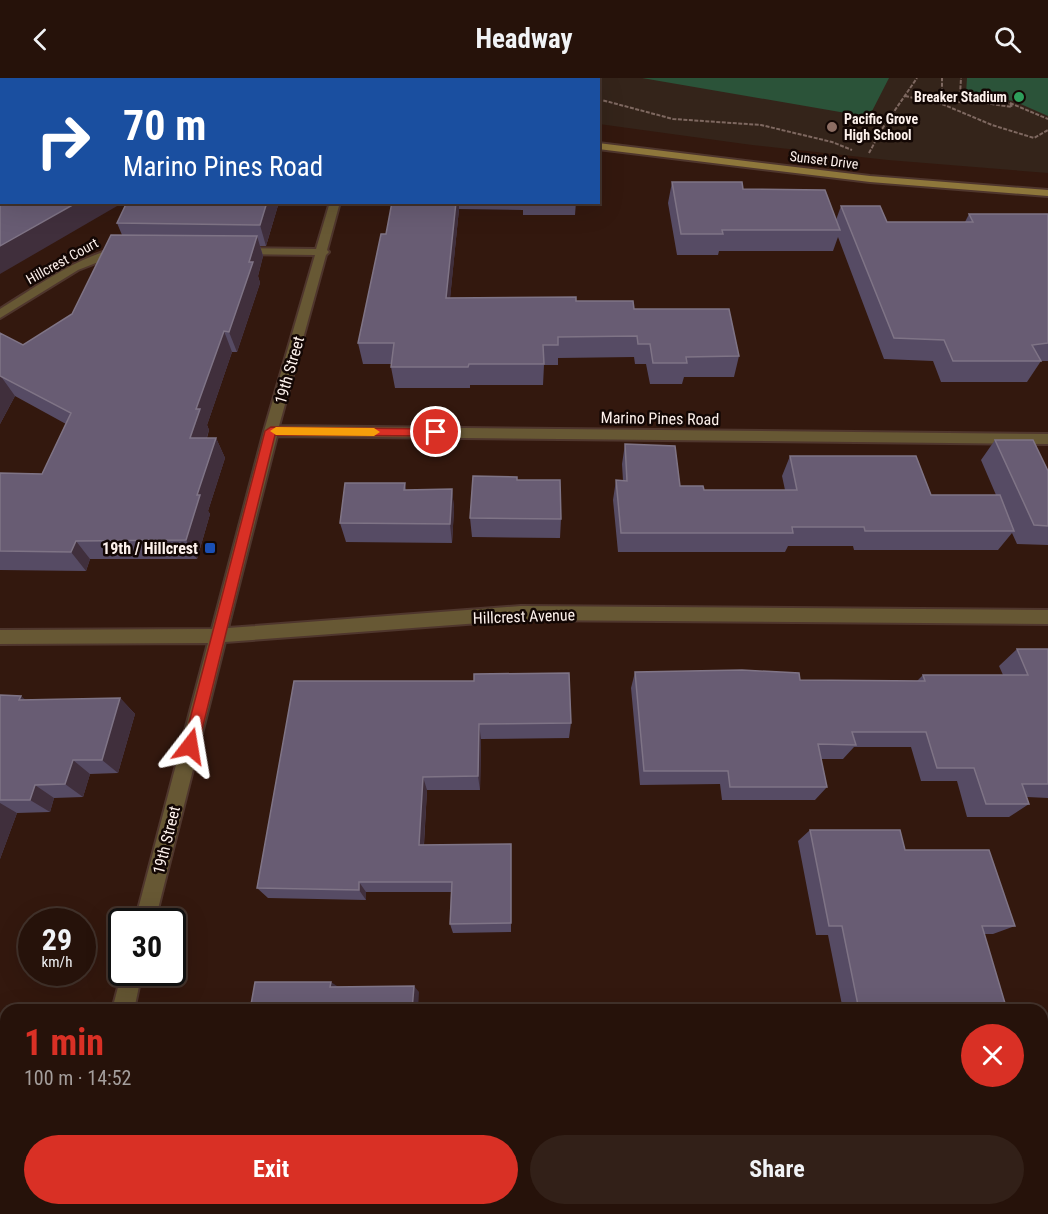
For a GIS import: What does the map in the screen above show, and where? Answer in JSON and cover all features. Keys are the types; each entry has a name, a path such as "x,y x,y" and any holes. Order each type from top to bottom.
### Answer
{"main road":[{"name":"Sunset Drive","path":"600,146 870,179 1048,193"}],"street":[{"name":"19th Street","path":"148,908 271,431 323,252 335,204"},
{"name":"Hillcrest Court","path":"0,314 105,253 138,249"},
{"path":"230,251 323,252"},
{"name":"Marino Pines Road","path":"271,431 1048,439"},
{"name":"Hillcrest Avenue","path":"0,637 219,636 520,613 1048,617"},
{"path":"124,1004 129,986"}],"path":[{"path":"868,155 917,78"},
{"path":"942,78 942,102"},
{"path":"961,78 960,95 1010,103 1048,119"},
{"path":"905,96 942,102 968,103 971,101 1012,106 1010,103"},
{"path":"600,100 674,119 761,124 832,141 858,152"},
{"path":"942,102 992,125 1034,138 1048,130"}],"shaded area":[{"name":"Pacific Grove High School","path":"600,78 1048,78 1048,173 888,160 752,145 600,124"}],"green space":[{"path":"642,78 889,78 869,117"},
{"name":"Breaker Stadium","path":"967,78 1048,78 1048,116 1014,101 966,94"}],"building":[{"path":"672,182 742,182 743,189 825,190 840,230 722,230 723,234 681,234"},
{"path":"0,204 74,204 0,246"},
{"path":"126,204 266,204 260,225 117,223"},
{"path":"392,204 456,204 446,298 576,297 576,301 633,301 634,309 729,309 739,356 686,357 687,363 653,363 650,344 638,344 637,336 558,337 558,345 543,345 544,364 391,367 394,343 358,343 381,234 386,234"},
{"path":"841,206 880,206 887,222 973,222 969,214 1048,214 1048,343 1032,345 1041,361 953,361 944,340 894,338"},
{"path":"111,235 257,236 249,262 253,262 229,332 224,331 196,409 200,409 190,438 216,438 197,495 200,495 186,540 76,541 71,552 0,551 0,473 42,474 71,413 0,376 0,333 23,345 72,314"},
{"path":"995,440 1033,440 1048,471 1048,526 1034,525"},
{"path":"625,444 675,446 680,486 703,486 704,490 797,490 790,456 916,456 931,495 1000,495 1014,531 865,531 864,527 792,527 793,533 621,533 616,480 627,481"},
{"path":"473,476 517,477 517,480 560,480 561,519 470,518"},
{"path":"345,483 405,483 404,490 452,489 450,524 340,523"},
{"path":"1017,649 1048,649 1048,784 1022,784 1029,804 986,804 974,768 937,768 926,732 852,732 856,745 818,744 827,787 730,787 728,771 644,771 635,672 742,670 799,673 800,680 925,681 923,675 1028,675"},
{"path":"569,673 571,723 479,724 478,776 423,777 419,845 511,844 511,923 450,924 452,882 359,882 359,890 257,888 294,681 474,681 474,674"},
{"path":"0,695 21,696 19,700 120,698 102,760 73,760 65,784 35,785 30,800 0,800"},
{"path":"810,830 900,830 905,850 989,850 1015,926 982,926 1005,1004 858,1004 842,926 829,926"},
{"path":"255,982 331,982 330,987 414,986 412,1004 251,1004"}],"slow traffic":[{"path":"276,431 374,432"}],"place":[{"name":"Breaker Stadium","path":"1019,97"},
{"name":"Pacific Grove High School","path":"832,127"},
{"name":"19th / Hillcrest","path":"210,548"}],"route":[{"path":"190,746 271,431 436,432"}]}
